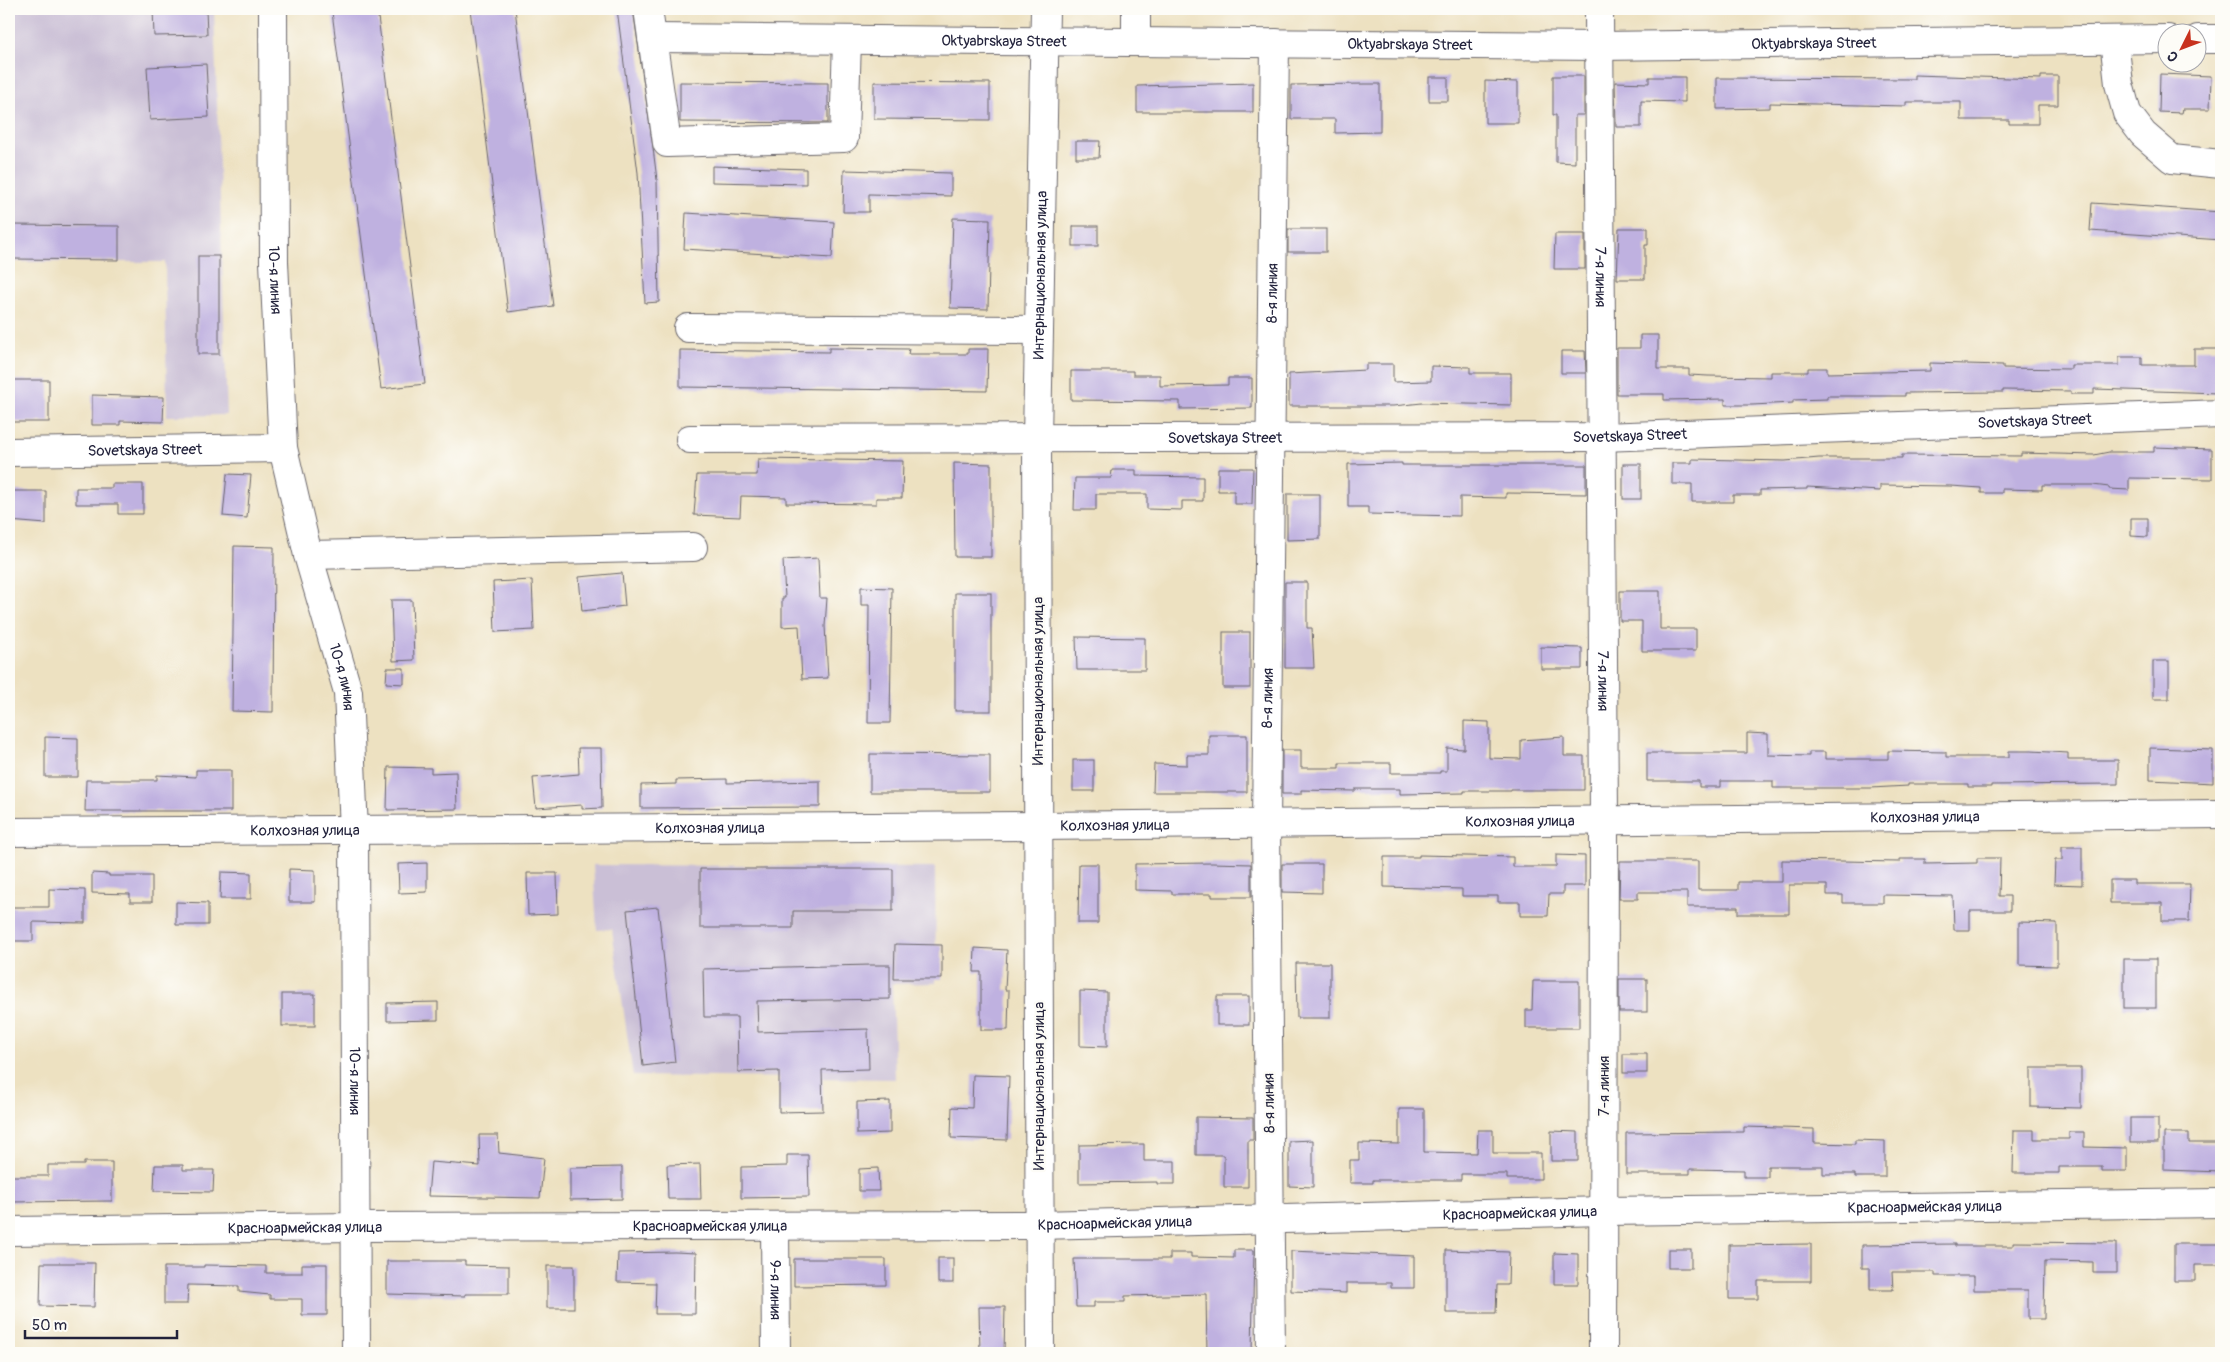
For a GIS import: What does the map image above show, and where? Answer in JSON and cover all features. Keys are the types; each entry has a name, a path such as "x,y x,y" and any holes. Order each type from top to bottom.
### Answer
{"street":[{"name":"10-я линия","path":"273,9 274,262 282,448 308,555 348,692 354,831 356,1353"},
{"path":"648,9 667,142 844,138 847,40"},
{"name":"Интернациональная улица","path":"1040,1353 1037,439 1045,9"},
{"path":"1136,9 1136,42"},
{"name":"7-я линия","path":"1599,9 1604,820 1603,1353"},
{"name":"Oktyabrskaya Street","path":"652,38 1598,46 2158,39"},
{"path":"2208,39 2221,39"},
{"path":"2114,40 2119,84 2127,113 2143,134 2172,159 2221,164"},
{"name":"8-я линия","path":"1270,1353 1271,1219 1266,824 1275,43"},
{"path":"688,328 1039,330"},
{"name":"Sovetskaya Street","path":"690,439 1602,437 2221,414"},
{"name":"Sovetskaya Street","path":"9,452 282,448"},
{"path":"308,555 693,547"},
{"name":"Колхозная улица","path":"9,832 1039,826 2221,814"},
{"name":"Красноармейская улица","path":"9,1231 356,1227 1039,1225 1604,1212 2221,1203"},
{"name":"9-я линия","path":"774,1226 776,1353"}],"shaded area":[{"path":"9,9 214,9 227,415 167,416 165,262 9,262"},
{"path":"593,865 935,867 936,983 892,984 895,1079 633,1076 612,929 597,930"}],"building":[{"path":"153,9 206,9 207,35 154,36"},
{"path":"377,9 425,384 381,389 332,12"},
{"path":"470,9 515,9 553,306 508,312"},
{"path":"617,9 633,9 653,148 657,180 659,302 645,303 638,173"},
{"path":"206,64 209,117 150,120 147,67"},
{"path":"2160,74 2211,76 2210,109 2183,109 2182,113 2159,112"},
{"path":"1914,75 2041,79 2041,76 2058,76 2058,105 2038,105 2038,124 2009,124 2009,120 1961,120 1961,102 1906,102 1906,106 1770,103 1770,108 1717,109 1717,78 1914,79"},
{"path":"1553,76 1584,76 1584,115 1575,115 1575,163 1556,162 1556,115 1553,115"},
{"path":"1429,77 1448,77 1448,101 1429,101"},
{"path":"1649,77 1685,77 1685,102 1641,101 1641,127 1616,127 1615,82 1649,83"},
{"path":"1485,81 1518,82 1518,123 1485,123"},
{"path":"680,82 828,83 828,123 680,122"},
{"path":"874,82 990,83 990,120 874,119"},
{"path":"1253,83 1253,112 1137,112 1137,86"},
{"path":"1380,84 1380,132 1335,133 1335,119 1291,119 1291,85"},
{"path":"1076,141 1100,141 1099,158 1076,158"},
{"path":"712,166 806,169 806,184 712,182"},
{"path":"844,170 951,173 951,196 869,194 869,212 843,212"},
{"path":"2092,203 2221,212 2221,240 2090,231"},
{"path":"686,213 834,222 832,258 684,249"},
{"path":"953,218 990,219 988,309 950,308"},
{"path":"12,225 119,226 119,260 12,259"},
{"path":"1073,226 1098,226 1098,246 1073,246"},
{"path":"1619,228 1648,228 1648,245 1645,245 1645,279 1617,279"},
{"path":"1288,229 1326,229 1326,252 1288,252"},
{"path":"1555,234 1585,234 1585,269 1554,269"},
{"path":"198,256 219,256 219,354 198,354"},
{"path":"1640,335 1658,335 1658,369 1689,369 1689,375 1708,376 1771,377 1771,372 1808,372 1808,368 1827,368 1827,373 1930,371 1930,363 2003,365 2003,368 2071,369 2071,365 2119,365 2119,357 2142,357 2142,365 2194,365 2194,349 2218,349 2218,393 2094,389 2094,394 2071,394 2071,391 2003,390 2003,392 1905,393 1905,396 1827,396 1827,399 1793,400 1793,403 1752,405 1725,405 1725,399 1664,400 1664,394 1617,394 1617,348 1640,348"},
{"path":"829,348 909,349 908,354 968,354 968,349 988,349 987,391 680,387 680,350 829,352"},
{"path":"1561,351 1585,351 1586,373 1561,373"},
{"path":"1366,364 1393,364 1393,382 1431,381 1431,366 1470,367 1470,373 1511,373 1511,405 1422,403 1393,406 1289,406 1289,374 1366,370"},
{"path":"1071,371 1133,371 1133,375 1160,375 1160,386 1228,385 1228,378 1252,378 1252,408 1180,409 1180,401 1071,400"},
{"path":"9,380 49,380 49,422 9,422"},
{"path":"92,395 164,397 163,422 120,421 120,425 92,425"},
{"path":"2154,447 2212,449 2212,479 2129,478 2129,490 2109,489 2109,487 2093,485 2042,485 2042,490 2002,489 2002,493 1981,493 1981,488 1951,486 1880,485 1880,491 1807,487 1807,489 1760,490 1760,495 1733,495 1733,502 1692,502 1692,484 1672,484 1672,463 1692,463 1692,459 1785,461 1819,458 1902,458 1902,455 2021,456 2021,453 2094,455 2109,452 2154,452"},
{"path":"758,459 903,461 902,498 876,498 876,504 786,503 786,497 741,496 740,517 694,515 697,475 757,475"},
{"path":"954,463 991,464 991,557 955,557"},
{"path":"1402,463 1402,465 1586,465 1586,494 1506,493 1506,498 1460,497 1460,516 1368,514 1368,507 1348,507 1348,464"},
{"path":"1623,464 1641,464 1641,499 1623,499"},
{"path":"1218,468 1253,468 1252,504 1234,504 1234,491 1218,491"},
{"path":"1112,470 1136,470 1136,476 1203,477 1203,501 1182,501 1182,510 1147,509 1147,494 1096,494 1096,510 1074,510 1075,478 1111,478"},
{"path":"227,474 251,475 247,518 223,516"},
{"path":"112,484 143,484 143,514 118,514 118,504 76,504 76,488 112,488"},
{"path":"9,491 46,491 46,524 9,521"},
{"path":"1287,494 1320,494 1320,539 1287,540"},
{"path":"2131,518 2148,518 2148,537 2131,536"},
{"path":"234,546 274,547 273,712 232,711"},
{"path":"818,558 820,598 827,598 825,626 828,678 802,679 799,626 782,627 782,598 785,598 783,560"},
{"path":"622,573 625,606 582,611 579,577"},
{"path":"532,580 534,630 495,632 493,582"},
{"path":"1285,582 1307,582 1307,628 1312,628 1314,668 1285,668"},
{"path":"861,587 892,588 890,723 868,723 869,605 861,605"},
{"path":"1620,591 1660,591 1660,629 1696,629 1696,651 1642,651 1642,621 1620,621"},
{"path":"955,593 991,593 991,711 955,711"},
{"path":"391,600 412,600 414,660 393,661"},
{"path":"1223,632 1250,632 1250,688 1223,688"},
{"path":"1076,637 1145,638 1145,670 1077,670"},
{"path":"1541,647 1582,648 1582,669 1541,669"},
{"path":"2153,661 2169,661 2169,699 2153,699"},
{"path":"387,668 404,668 404,684 386,683"},
{"path":"1464,721 1489,722 1489,758 1521,759 1521,740 1564,737 1564,756 1584,756 1584,790 1464,791 1464,793 1400,794 1400,789 1355,789 1355,791 1301,790 1301,794 1282,794 1282,750 1301,750 1301,768 1339,768 1339,763 1391,763 1391,773 1440,773 1440,771 1447,771 1447,748 1464,749"},
{"path":"1747,733 1768,734 1768,755 1809,756 1809,752 1825,752 1825,759 1888,759 1888,751 1946,752 1946,757 2009,757 2009,751 2068,753 2068,760 2118,760 2118,784 1991,785 1991,787 1968,787 1968,784 1908,784 1908,786 1871,788 1773,788 1773,781 1721,781 1721,787 1699,787 1699,781 1647,781 1647,753 1747,753"},
{"path":"1209,735 1247,735 1247,792 1153,792 1154,764 1187,765 1187,755 1209,755"},
{"path":"45,737 78,738 78,777 45,777"},
{"path":"578,748 601,748 602,808 582,809 582,805 536,808 533,778 579,774"},
{"path":"2150,748 2213,750 2213,783 2150,780"},
{"path":"870,754 990,755 990,792 870,792"},
{"path":"1073,760 1094,760 1094,791 1073,791"},
{"path":"388,767 431,768 431,773 456,772 457,809 387,810"},
{"path":"196,770 231,770 231,811 85,811 86,780 157,780 157,775 196,777"},
{"path":"727,779 727,783 820,781 820,807 641,808 641,785 676,784 676,780"},
{"path":"2062,847 2082,847 2082,885 2054,884 2055,860 2062,860"},
{"path":"1419,855 1513,857 1513,867 1556,867 1556,855 1585,856 1585,886 1563,886 1563,894 1549,894 1548,916 1520,916 1520,902 1498,902 1498,896 1462,896 1462,889 1384,887 1384,857 1419,857"},
{"path":"1977,858 2000,858 1999,896 2010,896 2010,911 1970,911 1970,930 1954,930 1953,896 1883,895 1883,903 1843,903 1843,895 1827,895 1827,885 1789,885 1789,914 1738,914 1738,907 1687,907 1687,892 1638,892 1638,899 1619,899 1620,861 1698,861 1698,890 1738,890 1738,882 1782,882 1782,860 1900,862 1900,859 1925,859 1925,864 1977,863"},
{"path":"427,863 427,892 399,893 398,864"},
{"path":"1079,864 1098,864 1098,923 1078,923"},
{"path":"1135,864 1251,864 1251,897 1212,897 1212,894 1172,894 1172,891 1135,890"},
{"path":"1282,864 1322,864 1322,893 1282,892"},
{"path":"289,869 315,870 315,902 289,902"},
{"path":"700,869 893,869 893,911 793,911 793,928 700,928"},
{"path":"221,872 251,873 251,899 220,899"},
{"path":"92,873 109,874 109,876 152,876 152,902 130,902 130,894 92,893"},
{"path":"527,873 557,873 558,914 528,915"},
{"path":"2110,880 2134,880 2134,884 2190,884 2189,921 2162,921 2162,903 2110,903"},
{"path":"49,889 85,890 85,923 33,922 33,941 9,941 9,907 49,907"},
{"path":"176,902 208,903 208,925 176,925"},
{"path":"658,907 675,1062 643,1066 627,910"},
{"path":"2019,922 2057,923 2057,966 2019,965"},
{"path":"895,944 942,945 942,979 894,979"},
{"path":"975,948 1007,950 1005,990 1009,990 1008,1030 981,1030 981,972 974,972"},
{"path":"2124,959 2156,959 2156,1008 2124,1008"},
{"path":"1296,963 1330,963 1330,1018 1297,1018"},
{"path":"890,965 890,999 757,1001 758,1032 868,1029 869,1069 822,1070 823,1111 779,1112 779,1071 738,1072 737,1017 704,1017 703,969"},
{"path":"1619,979 1647,979 1647,1012 1619,1012"},
{"path":"1533,981 1579,981 1579,1028 1526,1028 1526,1010 1532,1010"},
{"path":"1080,991 1107,992 1107,1047 1080,1046"},
{"path":"282,994 315,994 315,1026 282,1026"},
{"path":"1217,996 1249,996 1249,1025 1217,1025"},
{"path":"438,1002 438,1020 387,1021 387,1003"},
{"path":"1623,1054 1647,1054 1647,1073 1623,1073"},
{"path":"2031,1068 2081,1068 2081,1108 2031,1107"},
{"path":"973,1075 1009,1076 1007,1140 951,1138 952,1107 972,1108"},
{"path":"890,1101 890,1133 857,1134 857,1102"},
{"path":"1399,1109 1424,1109 1424,1152 1477,1153 1478,1130 1493,1130 1493,1153 1541,1153 1541,1179 1507,1179 1507,1174 1461,1174 1461,1180 1373,1180 1373,1183 1350,1183 1350,1160 1359,1160 1359,1143 1399,1144"},
{"path":"1196,1117 1253,1118 1253,1140 1248,1140 1248,1187 1224,1187 1224,1155 1196,1155"},
{"path":"2130,1118 2158,1118 2158,1143 2130,1143"},
{"path":"1744,1127 1814,1129 1814,1143 1855,1144 1855,1140 1885,1141 1885,1177 1855,1177 1855,1174 1823,1174 1823,1166 1768,1166 1768,1177 1744,1177 1744,1170 1690,1169 1690,1174 1626,1174 1626,1133 1744,1132"},
{"path":"2014,1130 2034,1130 2034,1139 2069,1139 2069,1132 2084,1132 2084,1147 2127,1148 2127,1171 2102,1171 2102,1167 2059,1167 2059,1173 2013,1173"},
{"path":"1551,1131 1578,1132 1578,1161 1551,1161"},
{"path":"2164,1133 2189,1133 2189,1143 2221,1143 2221,1172 2164,1170"},
{"path":"479,1135 498,1135 499,1153 544,1158 540,1198 428,1196 431,1162 480,1166"},
{"path":"1313,1140 1313,1187 1289,1186 1289,1141"},
{"path":"1144,1144 1144,1161 1175,1161 1175,1184 1157,1184 1157,1182 1079,1183 1079,1145"},
{"path":"787,1155 808,1155 809,1197 741,1198 741,1167 787,1166"},
{"path":"84,1162 112,1162 112,1201 9,1202 9,1176 48,1176 48,1165 84,1165"},
{"path":"700,1164 701,1199 668,1199 667,1165"},
{"path":"155,1165 183,1165 183,1170 214,1170 213,1192 154,1191"},
{"path":"622,1167 622,1199 570,1200 570,1168"},
{"path":"878,1168 879,1191 859,1191 859,1169"},
{"path":"2013,1242 2116,1243 2116,1273 2093,1273 2093,1262 2045,1261 2044,1319 2028,1319 2028,1290 1974,1290 1974,1276 1935,1276 1935,1272 1892,1272 1893,1290 1870,1290 1870,1268 1862,1268 1862,1245 1955,1244 1955,1246 2013,1246"},
{"path":"1811,1244 1811,1281 1758,1281 1758,1299 1729,1299 1729,1245"},
{"path":"2174,1244 2221,1244 2221,1265 2195,1265 2195,1281 2174,1281"},
{"path":"1668,1249 1691,1249 1691,1268 1668,1268"},
{"path":"1234,1250 1254,1250 1252,1353 1207,1353 1206,1294 1125,1296 1125,1302 1094,1302 1094,1307 1076,1307 1074,1259 1170,1259 1170,1253 1191,1253 1191,1257 1234,1258"},
{"path":"1446,1250 1509,1252 1508,1285 1497,1285 1496,1313 1446,1313"},
{"path":"1291,1251 1414,1256 1414,1288 1391,1288 1391,1283 1346,1283 1346,1293 1291,1291"},
{"path":"618,1253 696,1253 695,1314 655,1314 656,1283 617,1282"},
{"path":"1554,1253 1578,1254 1578,1284 1554,1284"},
{"path":"938,1258 953,1258 953,1283 938,1283"},
{"path":"794,1259 886,1259 886,1285 794,1286"},
{"path":"387,1261 465,1261 465,1265 509,1266 509,1294 465,1294 465,1296 387,1294"},
{"path":"41,1263 95,1263 94,1307 40,1306"},
{"path":"302,1264 327,1264 327,1315 302,1315 302,1299 270,1299 270,1295 239,1292 239,1286 188,1285 187,1304 164,1304 164,1267 204,1267 204,1265 266,1266 266,1273 302,1273"},
{"path":"547,1266 574,1266 574,1308 547,1308"},
{"path":"979,1307 1005,1307 1004,1353 980,1353"}]}
